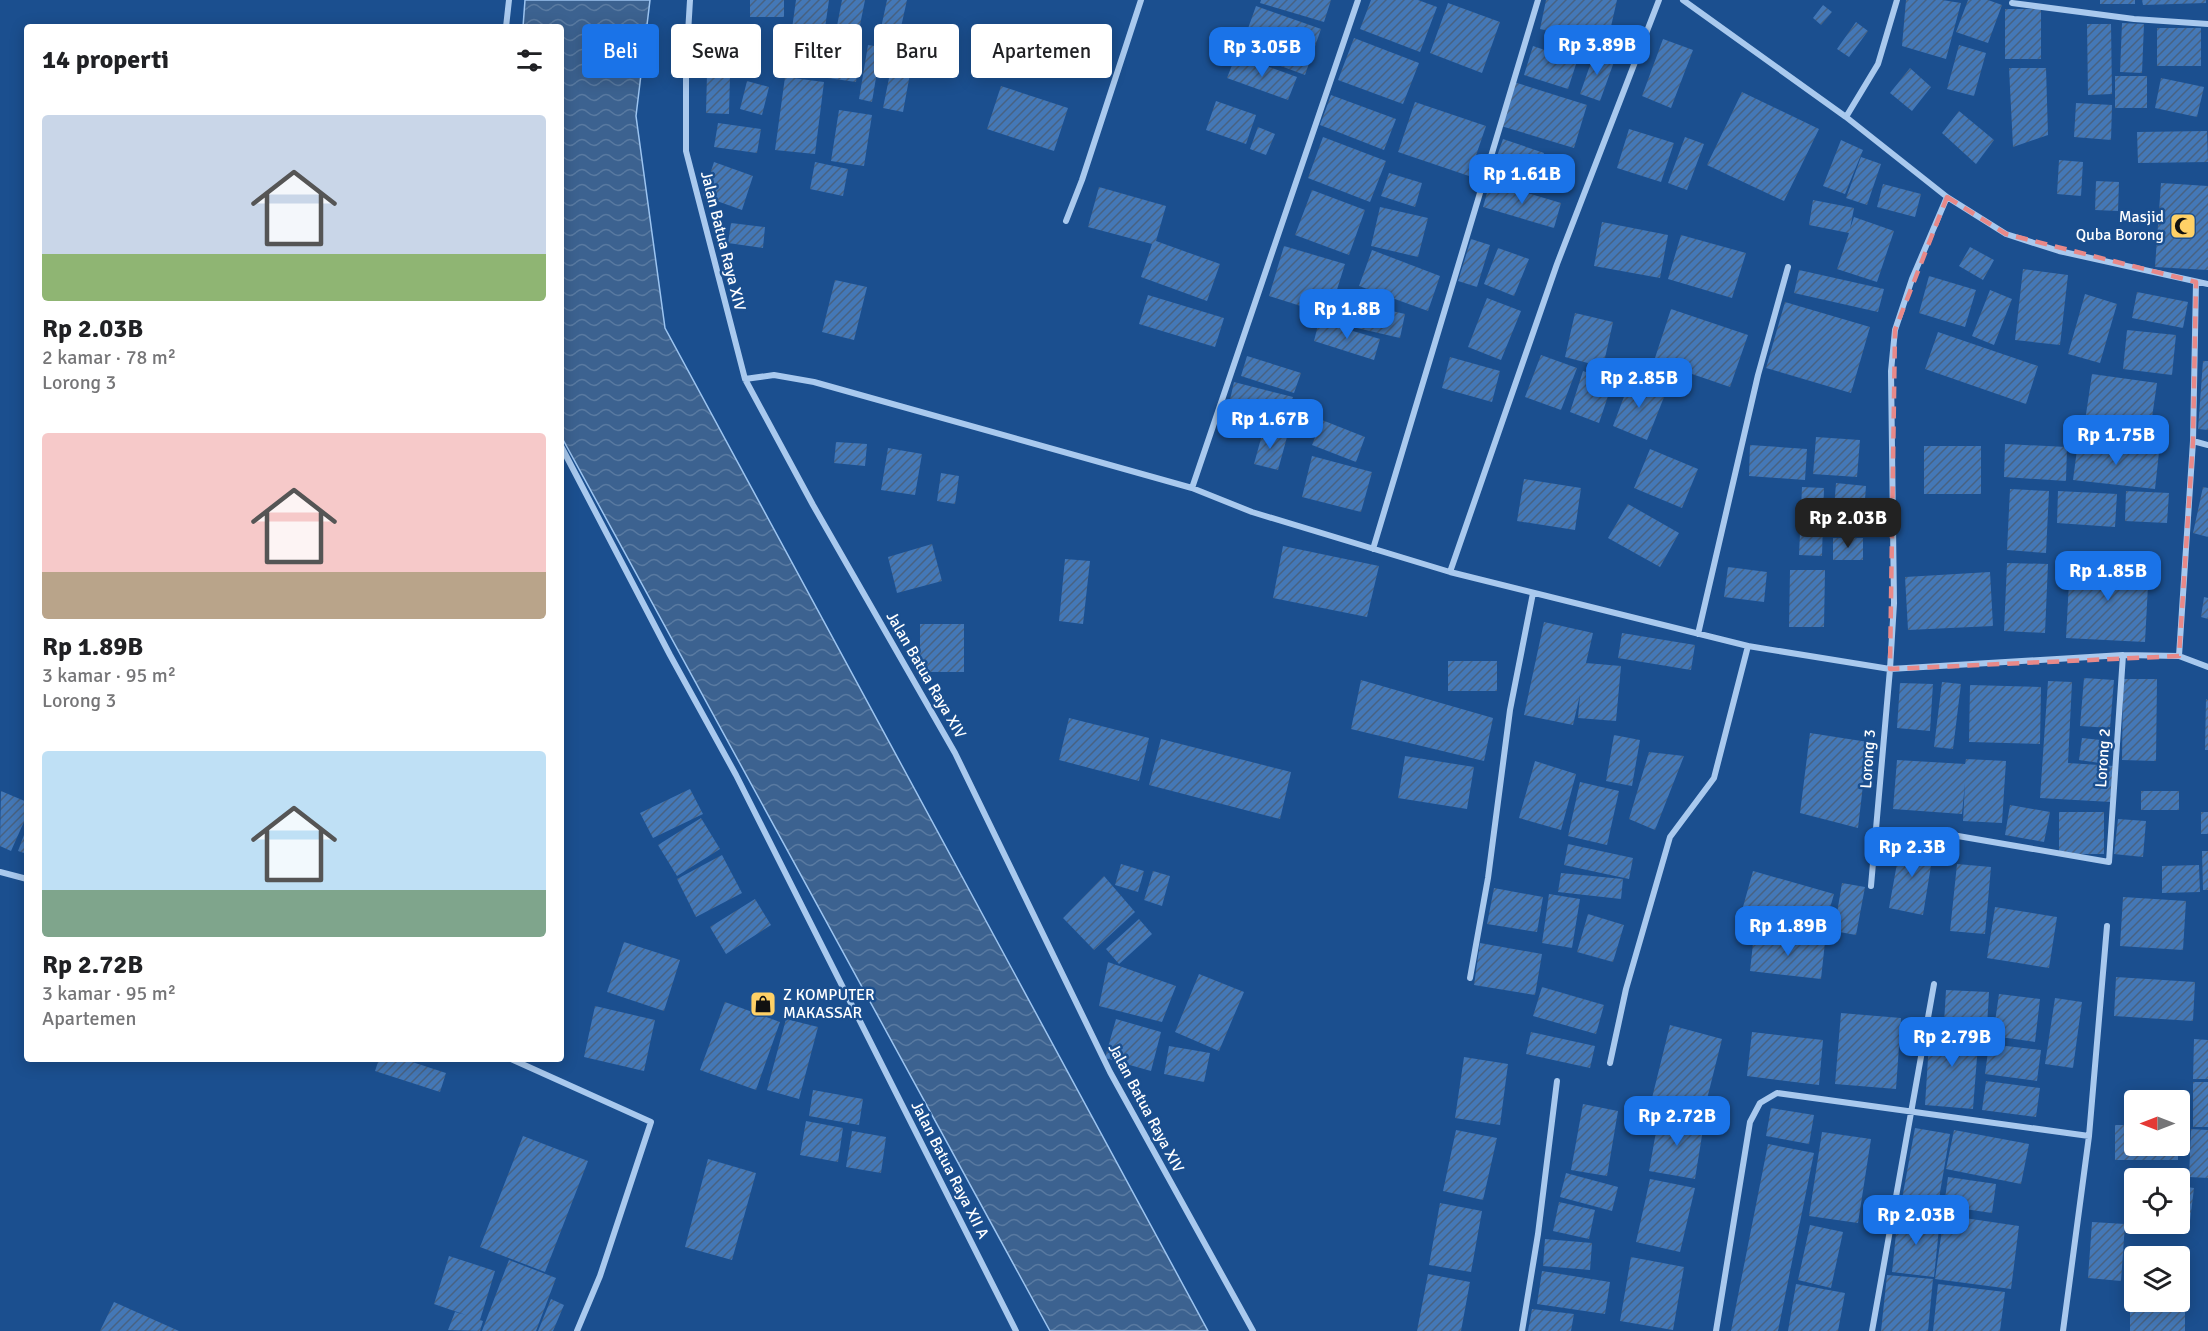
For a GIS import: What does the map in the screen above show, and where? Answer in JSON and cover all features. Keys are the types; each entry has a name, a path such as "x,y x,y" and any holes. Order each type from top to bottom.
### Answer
{"street":[{"path":"506,24 508,0"},
{"name":"Jalan Batua Raya XIV","path":"690,0 686,67 686,151 745,379 813,505 955,753 1110,1072 1253,1331"},
{"path":"1066,221 1082,180 1141,0"},
{"path":"1192,488 1358,0"},
{"path":"1373,549 1538,0"},
{"path":"1450,572 1557,264 1659,0"},
{"path":"1683,0 1846,117 1947,197 2006,234 2059,251 2208,284"},
{"path":"1846,117 1878,64 1897,0"},
{"path":"2012,3 2134,19 2208,24"},
{"name":"Lorong 3","path":"1871,886 1894,603 1891,371 1895,330 1912,279 1947,197"},
{"path":"1698,634 1758,375 1788,267"},
{"path":"2179,656 2193,441 2196,282"},
{"path":"745,379 774,375 814,382 1192,488 1252,512 1450,572 1748,646 1890,669 2123,655 2179,656 2208,666"},
{"path":"2193,441 2208,445"},
{"name":"Jalan Batua Raya XII A","path":"564,452 670,655 736,775 1016,1331"},
{"path":"1470,978 1488,878 1510,710 1533,593"},
{"path":"1610,1063 1629,978 1670,837 1714,778 1748,646"},
{"name":"Lorong 2","path":"1929,831 2109,862 2123,655"},
{"path":"0,872 24,878"},
{"path":"2063,1331 2089,1136 2107,926"},
{"path":"1872,1331 1934,984"},
{"path":"517,1062 651,1122 600,1276 577,1331"},
{"path":"1522,1331 1538,1234 1557,1081"},
{"path":"1716,1331 1750,1122 1760,1103 1777,1093 2089,1136"}],"highlighted area":[{"path":"1947,197 2006,234 2196,282 2193,441 2179,656 1890,669 1895,330"}],"water":[{"path":"525,0 650,0 647,24 582,24 582,78 641,78 636,116 665,328 1208,1331 1050,1331 564,441 564,24 523,24"}],"building":[{"path":"750,0 784,0 784,17 750,17"},
{"path":"796,0 829,0 826,24 793,24"},
{"path":"842,0 865,0 860,24 837,24"},
{"path":"887,0 907,0 902,24 882,24"},
{"path":"1261,0 1331,0 1324,22 1260,3"},
{"path":"1371,0 1418,0 1437,7 1420,52 1360,29"},
{"path":"1546,0 1617,0 1607,44 1540,29"},
{"path":"1906,0 1942,0 1961,3 1946,59 1902,46"},
{"path":"1968,0 1988,0 2002,5 1988,43 1956,32"},
{"path":"2100,0 2135,0 2135,4 2100,4"},
{"path":"2142,0 2206,0 2206,3 2143,5"},
{"path":"1448,3 1500,22 1482,73 1430,53"},
{"path":"1823,5 1832,12 1821,25 1813,18"},
{"path":"1256,6 1321,29 1305,75 1240,51"},
{"path":"2005,9 2041,9 2041,59 2005,59"},
{"path":"1856,22 1868,31 1849,57 1837,49"},
{"path":"2122,23 2144,24 2142,73 2120,72"},
{"path":"2087,24 2111,24 2112,94 2088,95"},
{"path":"2157,28 2201,28 2201,66 2157,66"},
{"path":"1354,38 1419,63 1403,104 1338,80"},
{"path":"1663,39 1693,50 1671,108 1642,96"},
{"path":"868,45 874,46 874,78 876,78 872,102 859,99"},
{"path":"1959,45 1986,53 1974,96 1947,89"},
{"path":"1533,46 1577,61 1568,89 1524,75"},
{"path":"1595,51 1615,59 1600,101 1580,94"},
{"path":"1236,55 1297,77 1288,100 1227,78"},
{"path":"1910,68 1931,87 1912,111 1890,93"},
{"path":"2009,68 2046,68 2048,135 2013,147"},
{"path":"2115,76 2147,76 2147,108 2115,108"},
{"path":"707,78 730,78 729,114 706,113"},
{"path":"785,78 824,82 815,154 775,150"},
{"path":"828,78 857,78 856,82"},
{"path":"889,78 909,78 903,112 883,108"},
{"path":"2161,78 2204,87 2197,117 2155,108"},
{"path":"747,81 769,87 762,115 740,109"},
{"path":"1514,82 1587,105 1574,148 1501,126"},
{"path":"1001,86 1068,108 1054,151 987,129"},
{"path":"1742,92 1819,129 1784,201 1707,165"},
{"path":"1331,95 1396,119 1384,150 1320,125"},
{"path":"1216,101 1256,115 1246,144 1206,130"},
{"path":"1415,102 1486,126 1469,176 1398,152"},
{"path":"2076,103 2112,105 2111,140 2074,137"},
{"path":"839,110 872,115 864,166 831,161"},
{"path":"1959,111 1994,140 1976,164 1942,133"},
{"path":"718,123 761,129 757,153 714,147"},
{"path":"1258,127 1275,134 1266,155 1250,149"},
{"path":"1629,129 1674,143 1661,182 1617,168"},
{"path":"2207,131 2208,162 2138,163 2137,132"},
{"path":"1323,137 1386,161 1370,202 1308,178"},
{"path":"1685,137 1704,144 1687,190 1668,183"},
{"path":"1503,139 1544,153 1532,190 1490,176"},
{"path":"1841,140 1863,150 1845,194 1823,186"},
{"path":"1861,157 1881,164 1867,205 1846,198"},
{"path":"2059,160 2083,162 2081,196 2057,194"},
{"path":"714,162 753,176 742,210 703,196"},
{"path":"815,162 848,169 843,196 810,189"},
{"path":"1389,173 1422,183 1415,207 1381,196"},
{"path":"2096,181 2119,182 2118,211 2095,210"},
{"path":"1490,182 1561,203 1554,228 1483,207"},
{"name":"Masjid Quba Borong","path":"2161,183 2208,186 2208,270 2155,267"},
{"path":"1883,184 1921,194 1915,217 1877,207"},
{"path":"1099,187 1166,206 1156,241 1220,264 1207,301 1141,277 1152,244 1088,227"},
{"path":"1312,190 1365,210 1349,255 1295,235"},
{"path":"1813,200 1854,208 1850,229 1854,217 1894,231 1877,282 1837,269 1849,233 1809,225"},
{"path":"1380,207 1428,218 1418,257 1371,246"},
{"path":"1602,222 1668,235 1660,278 1594,266"},
{"path":"731,223 765,227 763,248 728,243"},
{"path":"1681,235 1746,253 1732,298 1668,279"},
{"path":"1471,239 1490,245 1477,287 1458,281"},
{"path":"1284,246 1345,264 1329,315 1269,296"},
{"path":"1970,247 1994,260 1983,280 1959,266"},
{"path":"1498,248 1529,259 1514,296 1484,284"},
{"path":"1372,250 1440,276 1428,311 1359,286"},
{"path":"2023,269 2068,275 2060,345 2015,340"},
{"path":"1799,270 1884,289 1878,312 1794,293"},
{"path":"1929,276 1976,290 1965,327 1919,313"},
{"path":"835,280 867,287 854,340 822,332"},
{"path":"1990,290 2012,299 1994,345 1972,336"},
{"path":"2137,292 2188,302 2183,328 2132,318"},
{"path":"2085,294 2117,304 2100,363 2068,354"},
{"path":"1148,295 1224,318 1215,347 1139,324"},
{"path":"1336,298 1405,314 1400,338 1331,322"},
{"path":"1487,298 1521,311 1501,360 1468,347"},
{"path":"1785,302 1870,327 1851,393 1766,368"},
{"path":"1671,309 1748,335 1730,387 1654,361"},
{"path":"1575,313 1613,322 1603,367 1565,357"},
{"path":"1319,321 1380,339 1374,360 1314,341"},
{"path":"2127,330 2176,335 2172,375 2123,369"},
{"path":"1938,332 2038,366 2026,404 1925,369"},
{"path":"1541,355 1577,368 1561,410 1525,397"},
{"path":"1247,356 1301,373 1294,393 1241,376"},
{"path":"1450,357 1500,371 1492,402 1442,388"},
{"path":"2203,361 2208,361 2208,430 2198,429"},
{"path":"1583,371 1613,381 1599,423 1570,412"},
{"path":"2092,374 2157,383 2150,431 2085,421"},
{"path":"1631,378 1666,392 1647,440 1613,426"},
{"path":"1234,382 1293,397 1285,427 1227,413"},
{"path":"1322,420 1365,437 1356,462 1312,445"},
{"path":"1263,431 1287,437 1278,470 1254,464"},
{"path":"1816,437 1860,440 1857,477 1813,474"},
{"path":"836,442 867,444 865,466 834,463"},
{"path":"2078,442 2159,452 2155,489 2073,480"},
{"path":"2005,444 2067,447 2066,481 2004,477"},
{"path":"1750,445 1807,449 1805,480 1749,476"},
{"path":"1924,446 1981,446 1981,494 1924,494"},
{"path":"888,448 922,454 915,495 881,490"},
{"path":"1650,449 1698,469 1682,508 1634,488"},
{"path":"1312,456 1372,472 1361,512 1302,497"},
{"path":"941,473 959,476 955,504 937,501"},
{"path":"1524,479 1581,488 1575,530 1517,521"},
{"path":"1836,483 1866,486 1863,525 1833,522"},
{"path":"1802,487 1824,488 1822,556 1799,555"},
{"path":"2203,487 2208,488 2208,537 2193,533"},
{"path":"2010,489 2049,491 2046,553 2007,550"},
{"path":"2058,491 2117,494 2115,527 2057,523"},
{"path":"2126,491 2169,493 2167,523 2125,521"},
{"path":"1628,504 1679,533 1660,567 1608,538"},
{"path":"1833,538 1863,538 1863,560 1833,560"},
{"path":"932,544 942,581 897,593 888,557"},
{"path":"1283,546 1379,566 1367,617 1273,598"},
{"path":"1065,559 1090,561 1083,624 1059,621"},
{"path":"2007,563 2048,564 2045,633 2004,631"},
{"path":"2070,563 2149,567 2145,642 2066,638"},
{"path":"1728,567 1767,572 1764,602 1724,597"},
{"path":"1790,570 1825,570 1824,627 1789,627"},
{"path":"1990,572 1993,626 1908,630 1905,577"},
{"path":"2204,597 2208,598 2208,619 2201,617"},
{"path":"1544,622 1593,633 1586,663 1621,666 1616,721 1578,718 1580,695 1573,725 1524,715"},
{"path":"920,624 964,624 964,672 920,672"},
{"path":"1622,633 1695,645 1691,670 1618,658"},
{"path":"1448,661 1497,661 1497,691 1448,691"},
{"path":"2084,678 2114,680 2110,728 2080,726"},
{"path":"2123,679 2157,679 2156,761 2122,760"},
{"path":"1361,680 1493,718 1484,761 1351,729"},
{"path":"2048,681 2072,682 2068,763 2114,766 2111,802 2040,798"},
{"path":"1942,682 1961,684 1953,749 1934,747"},
{"path":"1900,683 1933,684 1930,731 1897,728"},
{"path":"1970,685 2041,687 2040,744 1969,742"},
{"path":"2206,699 2208,700 2208,750 2205,750"},
{"path":"1069,718 1149,738 1139,781 1059,760"},
{"path":"1810,733 1868,742 1858,828 1800,813"},
{"path":"1614,735 1640,740 1632,786 1606,781"},
{"path":"2082,738 2110,741 2107,764 2079,760"},
{"path":"1161,739 1291,772 1280,819 1149,785"},
{"path":"1649,752 1684,756 1655,830 1629,819"},
{"path":"1405,756 1474,767 1467,809 1398,798"},
{"path":"1966,759 2006,761 2002,823 1963,821 1965,783 1962,814 1893,809 1897,760 1965,764"},
{"path":"1535,761 1576,774 1561,830 1519,818"},
{"path":"1580,782 1619,791 1607,845 1568,836"},
{"path":"690,789 703,814 653,838 640,813"},
{"path":"1,791 24,801 24,822 11,851 0,846"},
{"path":"2141,791 2179,791 2179,810 2141,810"},
{"path":"2010,805 2050,812 2044,842 2005,835"},
{"path":"2059,812 2104,812 2104,854 2059,854"},
{"path":"2201,812 2208,812 2208,834 2201,834"},
{"path":"701,818 720,849 677,876 658,845"},
{"path":"2118,819 2146,821 2143,857 2114,854"},
{"path":"24,835 24,853 18,851"},
{"path":"1901,841 1934,847 1923,915 1889,908"},
{"path":"1568,844 1633,858 1629,879 1564,865"},
{"path":"2202,851 2208,851 2208,890 2203,890"},
{"path":"722,855 742,893 696,917 677,879"},
{"path":"1121,864 1144,871 1138,892 1115,885"},
{"path":"1957,864 1991,867 1985,934 1950,931"},
{"path":"2199,865 2200,892 2162,893 2162,866"},
{"path":"1153,871 1170,876 1162,906 1144,900"},
{"path":"1753,871 1834,894 1822,936 1741,914"},
{"path":"1561,873 1623,879 1621,899 1558,892"},
{"path":"1104,876 1135,912 1094,950 1063,918"},
{"path":"1842,883 1865,887 1856,935 1834,931"},
{"path":"1494,888 1543,897 1537,932 1487,924"},
{"path":"1549,894 1580,899 1572,948 1542,943"},
{"path":"2123,897 2186,901 2183,950 2120,946"},
{"path":"755,899 771,925 726,954 710,927"},
{"path":"1995,907 2057,917 2049,968 1987,958"},
{"path":"1588,914 1624,925 1613,962 1577,952"},
{"path":"1139,919 1152,934 1119,964 1106,949"},
{"path":"1754,934 1825,942 1821,979 1750,971"},
{"path":"624,942 680,960 664,1011 607,992"},
{"path":"1480,943 1542,954 1535,995 1474,985"},
{"path":"1108,962 1176,986 1162,1022 1099,1006"},
{"path":"1199,974 1244,992 1219,1051 1175,1032"},
{"path":"2116,977 2195,982 2193,1021 2114,1016"},
{"path":"1542,987 1604,1005 1596,1034 1533,1016"},
{"path":"1946,990 1989,992 1987,1026 1944,1023"},
{"path":"1999,994 2040,999 2035,1042 1993,1036"},
{"path":"2055,998 2082,1002 2073,1068 2045,1064"},
{"path":"725,1002 780,1022 756,1090 700,1070"},
{"path":"595,1006 655,1020 644,1071 584,1057"},
{"path":"1841,1013 1901,1018 1896,1089 1835,1084"},
{"path":"786,1019 818,1027 799,1099 767,1090"},
{"path":"1116,1019 1161,1032 1151,1071 1105,1058"},
{"path":"1670,1025 1722,1039 1704,1111 1652,1098"},
{"path":"1930,1027 1979,1031 1973,1109 1925,1105"},
{"path":"1531,1032 1595,1046 1590,1068 1526,1054"},
{"path":"1752,1032 1823,1040 1819,1085 1747,1076"},
{"path":"2194,1039 2208,1040 2208,1079 2193,1079"},
{"path":"1989,1044 2041,1050 2037,1081 1985,1074"},
{"path":"1169,1046 1210,1053 1204,1082 1164,1074"},
{"path":"1464,1057 1508,1064 1500,1125 1455,1118"},
{"path":"378,1062 412,1062 446,1073 440,1092 375,1071"},
{"path":"1986,1081 2040,1088 2036,1117 1982,1110"},
{"path":"2193,1082 2208,1082 2208,1127 2193,1127"},
{"path":"813,1090 863,1099 859,1125 809,1116"},
{"path":"1583,1104 1618,1111 1607,1176 1571,1170"},
{"path":"1771,1108 1814,1115 1809,1144 1766,1136"},
{"path":"1659,1115 1704,1123 1695,1179 1649,1171"},
{"path":"806,1121 843,1128 838,1162 800,1155"},
{"path":"2115,1125 2124,1125 2124,1156 2178,1156 2178,1160 2115,1160"},
{"path":"1915,1128 1950,1134 1936,1216 1900,1210"},
{"path":"2191,1129 2208,1130 2208,1178 2190,1177"},
{"path":"1456,1130 1497,1138 1483,1200 1443,1191"},
{"path":"1954,1130 2029,1144 2021,1184 1946,1169"},
{"path":"852,1131 886,1137 881,1173 846,1167"},
{"path":"1822,1132 1871,1139 1858,1223 1809,1216"},
{"path":"523,1136 588,1161 545,1272 480,1247"},
{"path":"1768,1144 1814,1153 1778,1331 1731,1331"},
{"path":"708,1159 756,1173 732,1260 685,1247"},
{"path":"1566,1173 1618,1187 1612,1211 1560,1197"},
{"path":"1948,1177 1996,1184 1992,1213 1944,1206"},
{"path":"1650,1179 1695,1188 1680,1252 1636,1242"},
{"path":"2190,1187 2194,1188 2190,1221"},
{"path":"1559,1202 1595,1210 1589,1239 1553,1231"},
{"path":"1440,1203 1482,1211 1471,1272 1429,1265"},
{"path":"1898,1214 1940,1219 1934,1277 1892,1272"},
{"path":"1944,1215 2019,1226 2011,1289 1935,1279"},
{"path":"2092,1222 2124,1224 2121,1281 2088,1278"},
{"path":"1810,1225 1843,1232 1831,1288 1798,1280"},
{"path":"1545,1239 1592,1243 1590,1270 1543,1266"},
{"path":"449,1256 495,1271 480,1320 483,1321 480,1331 448,1330 455,1312 466,1315 434,1304"},
{"path":"1631,1257 1684,1267 1673,1330 1620,1321"},
{"path":"509,1260 556,1278 536,1331 482,1331"},
{"path":"1542,1271 1610,1282 1605,1314 1537,1304"},
{"path":"1428,1274 1470,1282 1461,1331 1417,1331"},
{"path":"1887,1275 1933,1279 1928,1331 1881,1331"},
{"path":"1796,1284 1845,1293 1838,1331 1788,1331"},
{"path":"1938,1284 2005,1292 2000,1331 1933,1331"},
{"path":"551,1299 564,1305 553,1331 538,1331"},
{"path":"114,1302 179,1331 100,1331"},
{"path":"1532,1309 1574,1314 1571,1331 1528,1331"},
{"path":"2130,1312 2185,1312 2185,1331 2130,1331"}],"place":[{"name":"Masjid Quba Borong","path":"2183,226"},
{"name":"Z KOMPUTER MAKASSAR","path":"763,1004"}]}
